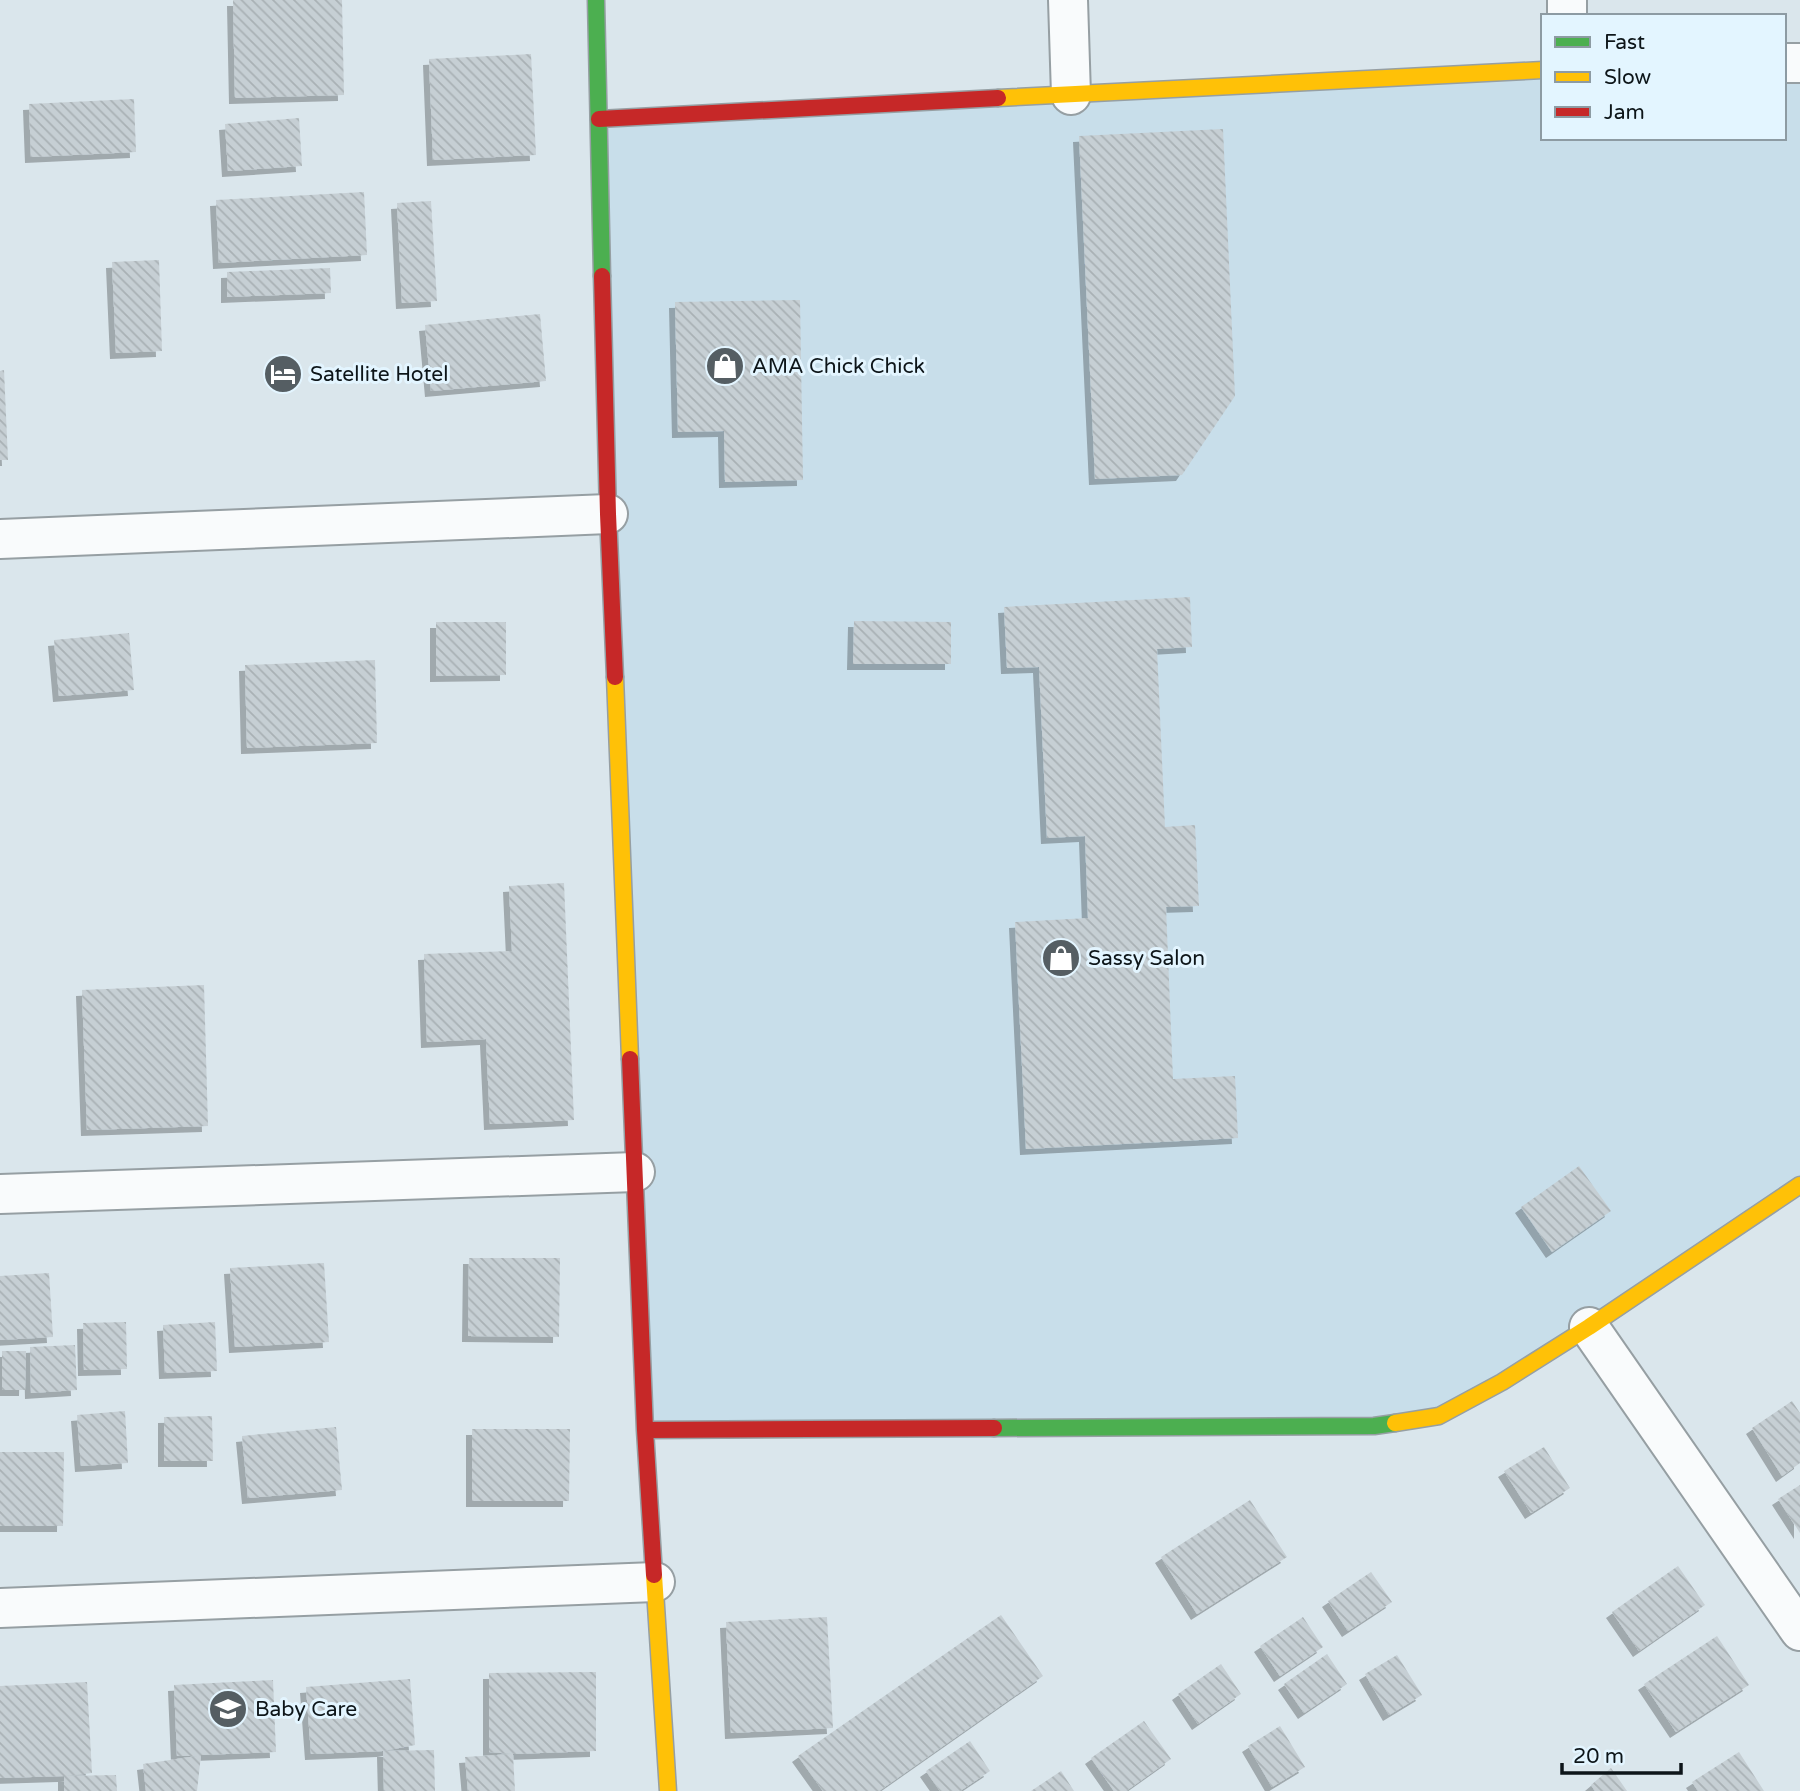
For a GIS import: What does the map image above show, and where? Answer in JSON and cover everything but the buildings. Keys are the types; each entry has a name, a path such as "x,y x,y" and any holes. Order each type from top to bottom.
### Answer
{"street":[{"path":"596,0 608,514 645,1430 668,1791"},
{"path":"1068,0 1071,95"},
{"path":"598,119 1541,70"},
{"path":"0,539 608,514"},
{"path":"0,1194 635,1172"},
{"path":"645,1430 1374,1426 1438,1416 1502,1382 1589,1327 1800,1185"},
{"path":"1589,1327 1800,1631"},
{"path":"0,1608 655,1582"}],"shaded area":[{"path":"1786,63 1800,63 1800,1185 1438,1416 645,1430 599,119 1541,70 1541,140 1786,140"}],"traffic: fast":[{"path":"596,0 602,276"},
{"path":"994,1428 1374,1426 1395,1423"}],"traffic: slow":[{"path":"998,98 1541,70"},
{"path":"615,677 630,1059"},
{"path":"1395,1423 1439,1416 1502,1382 1800,1185"},
{"path":"654,1575 668,1791"}],"traffic: jam":[{"path":"599,119 998,98"},
{"path":"602,276 615,677"},
{"path":"630,1059 645,1430 654,1575"},
{"path":"645,1430 994,1428"}],"place":[{"name":"AMA Chick Chick","path":"725,366"},
{"name":"Satellite Hotel","path":"283,374"},
{"name":"Sassy Salon","path":"1061,958"},
{"name":"Baby Care","path":"228,1709"}]}
